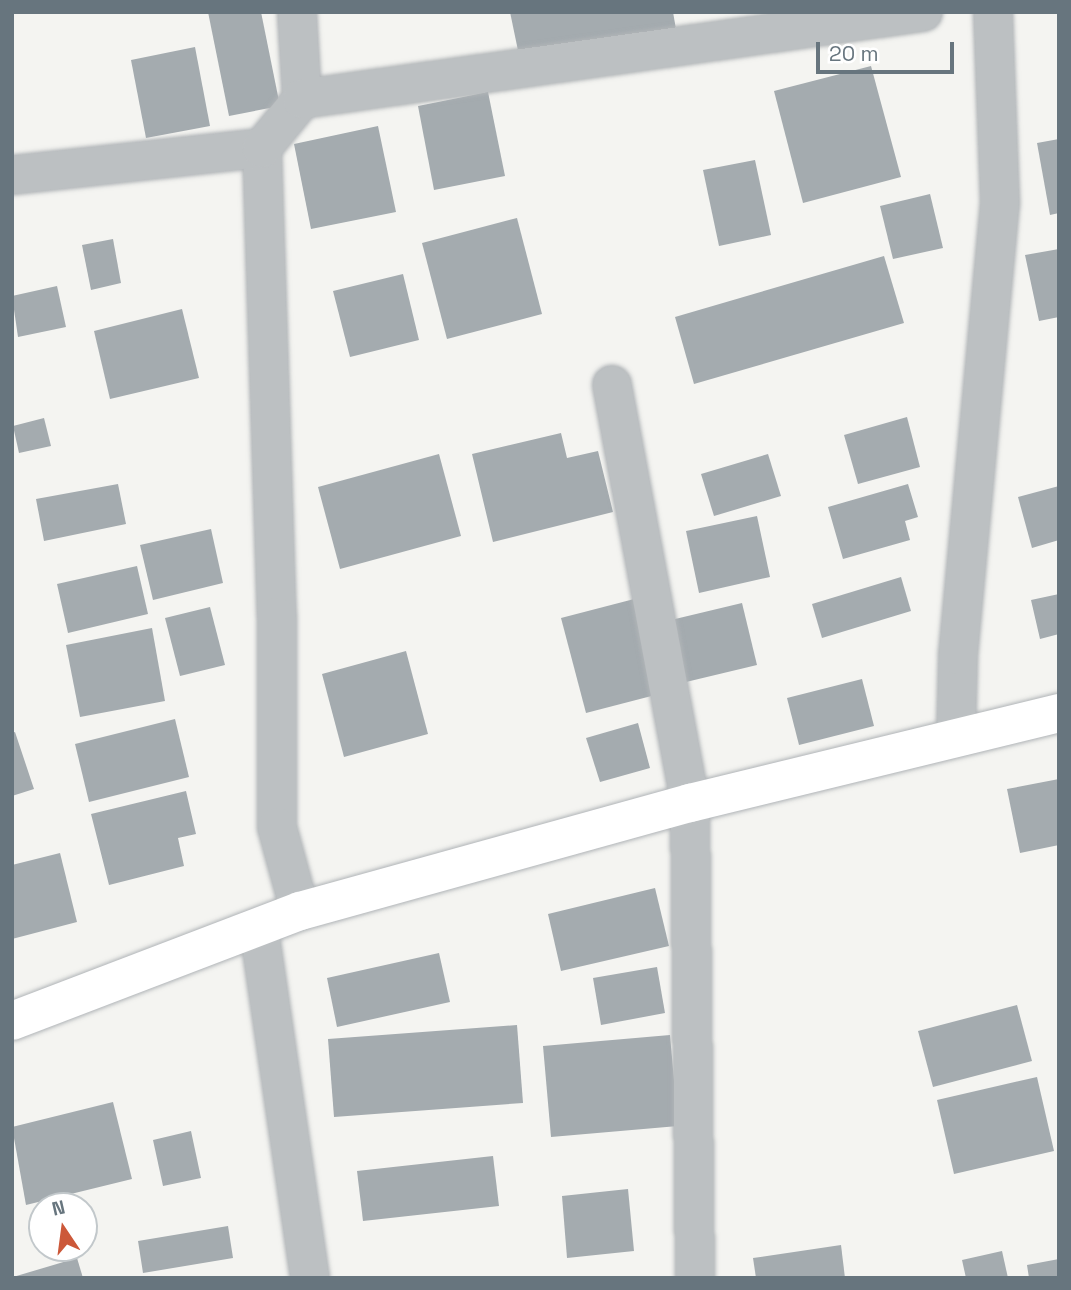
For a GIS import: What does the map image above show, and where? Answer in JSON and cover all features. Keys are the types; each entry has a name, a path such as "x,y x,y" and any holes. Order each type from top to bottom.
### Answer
{"main road":[{"path":"12,1021 259,929 300,911 690,803 956,734 1059,713"}],"street":[{"path":"297,12 302,99 262,148 276,617 277,827 300,911"},
{"path":"302,99 923,12"},
{"path":"956,734 958,655 1000,203 993,12"},
{"path":"12,174 262,148"},
{"path":"612,385 690,803 695,1278"},
{"path":"259,929 310,1278"}],"building":[{"path":"208,12 261,12 280,106 229,116"},
{"path":"510,12 673,12 677,35 521,65"},
{"path":"195,47 210,126 146,138 131,60"},
{"path":"871,66 901,177 803,203 774,91"},
{"path":"488,92 505,176 434,190 418,106"},
{"path":"378,126 396,212 311,229 294,144"},
{"path":"1059,139 1059,213 1050,215 1037,143"},
{"path":"755,160 771,235 719,246 703,170"},
{"path":"930,194 943,248 893,259 880,206"},
{"path":"517,218 542,314 447,339 422,243"},
{"path":"113,239 121,283 91,290 82,245"},
{"path":"1059,249 1059,317 1039,321 1025,255"},
{"path":"884,256 904,323 694,384 675,317"},
{"path":"403,274 419,340 350,357 333,291"},
{"path":"57,286 66,327 18,337 12,296"},
{"path":"182,309 199,378 110,399 94,331"},
{"path":"907,417 920,467 858,484 844,435"},
{"path":"44,418 51,446 19,453 13,426"},
{"path":"561,433 567,458 598,451 613,512 493,542 472,454"},
{"path":"439,454 461,536 340,569 318,487"},
{"path":"768,454 781,496 714,516 701,474"},
{"path":"118,484 126,524 44,541 36,499"},
{"path":"908,484 918,517 905,521 910,540 843,559 828,507"},
{"path":"1059,486 1059,540 1032,548 1018,497"},
{"path":"757,516 770,577 699,593 686,531"},
{"path":"211,529 223,583 153,600 140,545"},
{"path":"137,566 148,614 68,633 57,584"},
{"path":"901,577 911,611 822,638 812,604"},
{"path":"1059,594 1059,634 1040,639 1031,600"},
{"path":"638,598 663,693 586,713 561,618"},
{"path":"742,603 757,665 686,682 671,620"},
{"path":"210,607 225,665 180,676 165,618"},
{"path":"152,628 165,701 80,717 66,645"},
{"path":"406,651 428,734 344,757 322,674"},
{"path":"862,679 874,726 799,745 787,698"},
{"path":"175,719 189,777 89,802 75,744"},
{"path":"638,723 650,768 600,782 586,738"},
{"path":"15,732 34,789 12,796 12,733"},
{"path":"1059,779 1059,845 1020,853 1007,789"},
{"path":"186,791 196,834 178,838 184,866 109,885 91,814"},
{"path":"60,853 77,922 12,939 12,865"},
{"path":"655,888 669,946 561,971 548,914"},
{"path":"439,953 450,1002 337,1027 327,978"},
{"path":"657,967 665,1013 601,1025 593,978"},
{"path":"1017,1005 1032,1061 933,1087 918,1031"},
{"path":"517,1025 523,1103 334,1117 328,1039"},
{"path":"670,1035 678,1126 551,1137 543,1046"},
{"path":"1037,1077 1054,1151 954,1174 937,1100"},
{"path":"113,1102 132,1179 79,1192 28,1192 26,1205 12,1127"},
{"path":"191,1131 201,1178 163,1186 153,1140"},
{"path":"493,1156 499,1206 363,1221 357,1171"},
{"path":"628,1189 634,1251 567,1258 562,1196"},
{"path":"228,1226 233,1258 143,1273 138,1241"},
{"path":"841,1245 845,1278 756,1278 753,1258"},
{"path":"1002,1251 1008,1278 966,1278 962,1260"},
{"path":"1059,1259 1059,1278 1029,1278 1027,1265"},
{"path":"64,1262 78,1262 83,1278 13,1278"}]}
